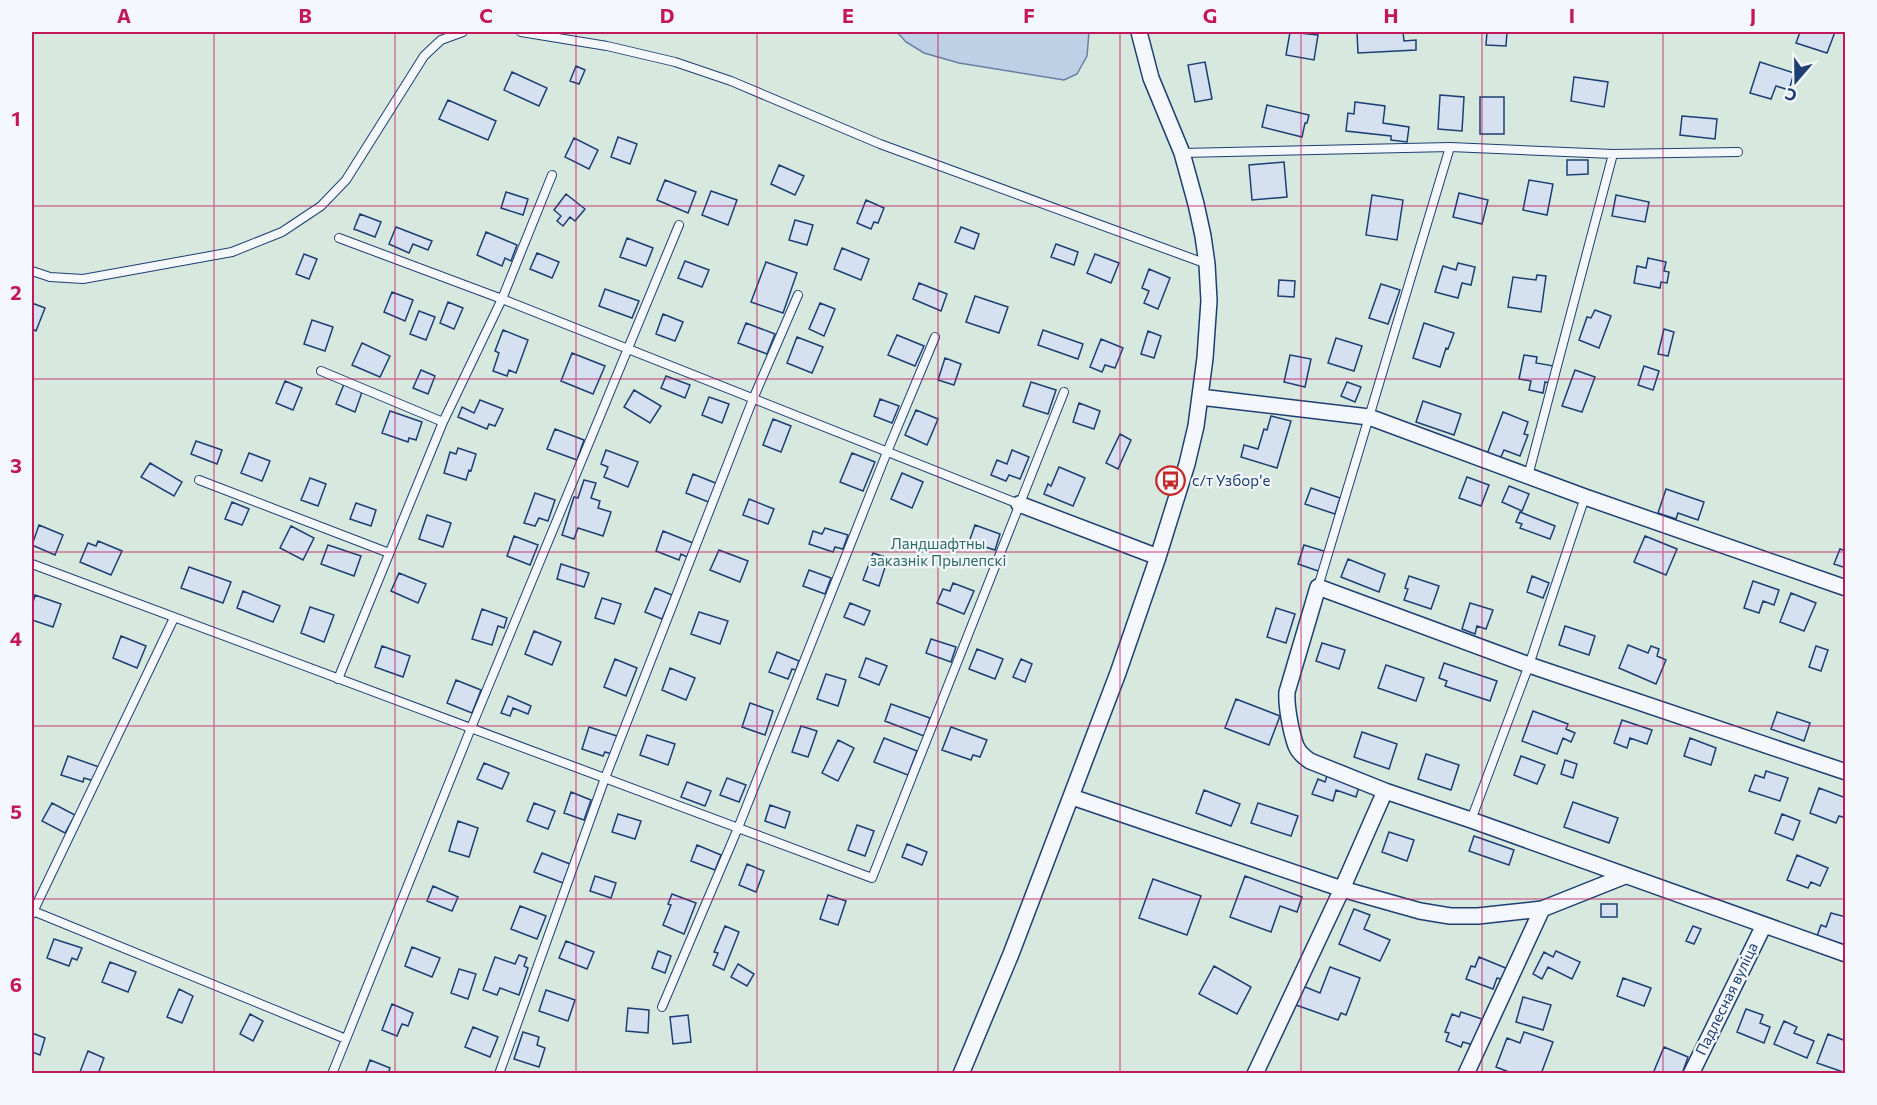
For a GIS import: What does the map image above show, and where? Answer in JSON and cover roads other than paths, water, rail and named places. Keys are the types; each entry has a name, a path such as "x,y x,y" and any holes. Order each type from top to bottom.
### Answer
{"street":[{"path":"961,1074 1011,954 1118,673 1158,557 1187,464 1196,426 1209,301 1207,264 1196,204 1182,153 1150,78 1139,32"},
{"path":"1200,396 1369,417 1585,497 1845,588"},
{"path":"1019,504 1158,557"},
{"path":"1845,772 1529,665 1318,587 1287,692 1286,700 1296,747 1301,755 1310,761 1385,791 1845,954"},
{"path":"1255,1074 1342,889 1385,791"},
{"path":"1071,797 1342,889 1420,911 1450,916 1478,916 1542,909 1625,876"},
{"path":"1466,1074 1542,909"},
{"name":"Падлесная вуліца","path":"1691,1074 1764,925"}],"lane":[{"path":"32,271 50,277 83,279 232,252 282,232 321,206 346,180 424,56 441,40 463,32"},
{"path":"521,32 607,46 675,62 731,81 880,144 1207,264"},
{"path":"1318,587 1450,147"},
{"path":"1182,153 1450,147 1613,154 1738,152"},
{"path":"1528,476 1613,154"},
{"path":"338,679 443,422 502,299 552,174"},
{"path":"332,1074 471,728 679,225"},
{"path":"339,238 502,299 1019,504"},
{"path":"499,1074 604,778 753,399 798,295"},
{"path":"662,1007 738,828 886,452 935,337"},
{"path":"321,371 443,422"},
{"path":"32,564 872,878 1064,392"},
{"path":"200,480 389,553"},
{"path":"1471,820 1529,665 1585,497"},
{"path":"174,618 32,914 346,1039"}],"water":[{"path":"897,32 1089,32 1087,56 1077,74 1064,80 959,63 924,53 906,42"}],"place":[{"name":"с/т Узборʼе","path":"1171,481"}],"park label":[{"name":"Ландшафтны заказнік Прылепскі","path":"938,552"}]}
